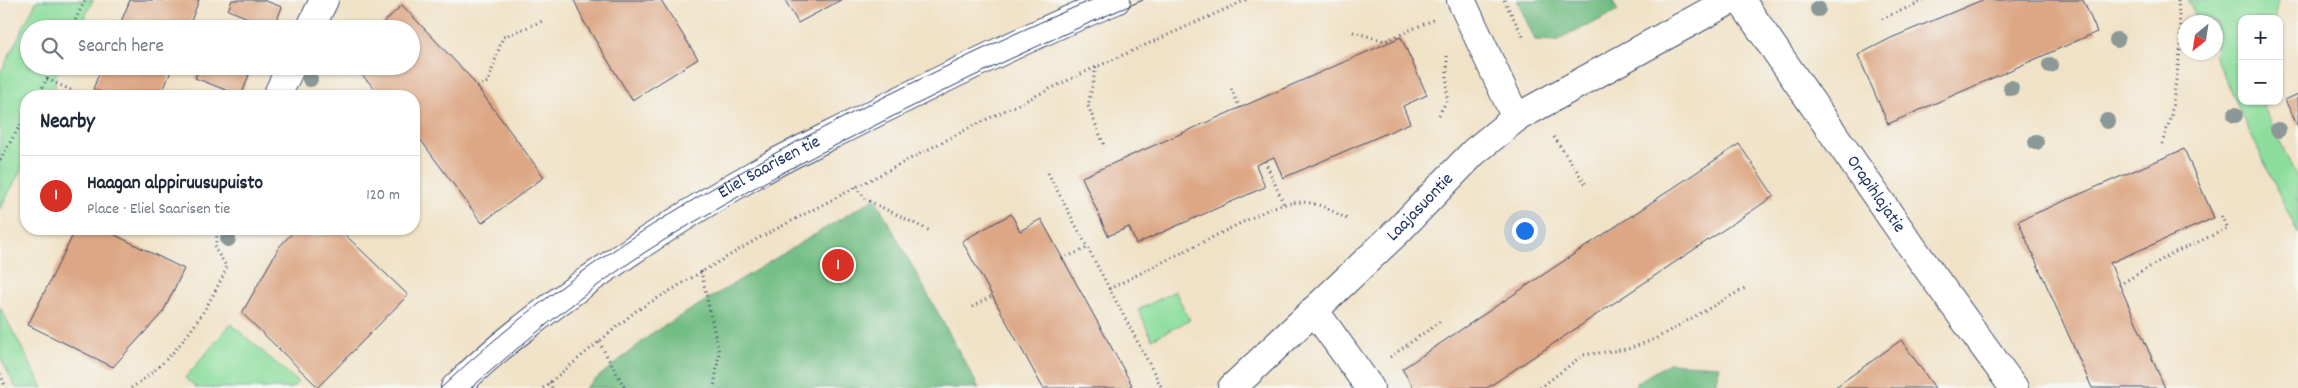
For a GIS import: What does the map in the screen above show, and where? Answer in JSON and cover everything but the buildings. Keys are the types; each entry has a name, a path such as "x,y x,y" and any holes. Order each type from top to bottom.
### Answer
{"street":[{"path":"314,20 324,0"},
{"name":"Eliel Saarisen tie","path":"455,388 515,335 565,297 640,245 779,161 1002,50 1116,0"},
{"path":"1461,0 1516,118"},
{"name":"Orapihlajatie","path":"1516,118 1725,3 1735,0 1749,12 1912,247 2014,388"},
{"path":"280,90 288,75"},
{"name":"Laajasuontie","path":"1232,388 1397,232 1474,152 1516,118"},
{"path":"1314,310 1366,384"}],"path":[{"path":"75,20 85,0"},
{"path":"543,388 636,311 701,271 855,187 973,126 1097,67 1246,0"},
{"path":"1504,0 1524,38"},
{"path":"1882,19 1925,0"},
{"path":"2162,144 2171,116 2182,45 2178,0"},
{"path":"1430,14 1437,29"},
{"path":"477,87 488,82 503,37 546,20"},
{"path":"1354,32 1385,41 1433,20"},
{"path":"1439,115 1447,100 1447,54"},
{"path":"1097,67 1088,106 1106,146"},
{"path":"40,90 48,75"},
{"path":"47,78 72,90"},
{"path":"1231,89 1240,108"},
{"path":"0,160 20,125"},
{"path":"1549,129 1586,186"},
{"path":"1265,161 1284,204"},
{"path":"1048,173 1162,388"},
{"path":"855,187 867,200 930,231"},
{"path":"1109,289 1271,208 1284,204 1309,202 1325,206 1350,221"},
{"path":"2119,285 2173,252 2228,229 2221,215"},
{"path":"131,388 153,374 192,330 212,302 227,267 215,249 217,235"},
{"path":"1062,259 1087,248"},
{"path":"701,271 719,353 714,388"},
{"path":"1540,388 1583,355 1628,349 1655,339 1745,288"},
{"path":"972,307 992,296"},
{"path":"1366,384 1397,351 1442,320"},
{"path":"599,342 625,388"},
{"path":"0,374 6,388"},
{"path":"550,382 552,388"}],"green space":[{"path":"37,0 93,0 83,20 27,20"},
{"path":"1517,0 1612,0 1618,11 1556,41 1535,40"},
{"path":"2188,0 2279,0 2276,15 2238,15 2238,105 2263,105 2298,180 2298,234 2216,60 2223,60 2223,15 2196,15"},
{"path":"20,34 20,75 56,75 56,90 20,90 20,172 0,209 0,74"},
{"path":"875,198 979,388 585,388 654,332"},
{"path":"1175,291 1190,320 1152,339 1138,310"},
{"path":"0,307 43,388 16,388 0,357"},
{"path":"231,324 298,382 292,388 197,388 185,378"},
{"path":"1669,363 1720,366 1714,388 1636,388 1636,383"}],"tram line":[{"path":"441,388 491,343 543,301 596,262 708,191 824,127 884,97 1014,34 1092,0"},
{"path":"471,388 535,334 601,283 647,251 729,202 785,171 937,94 1143,0"}],"place":[{"name":"Haagan alppiruusupuisto","path":"838,265"}]}
